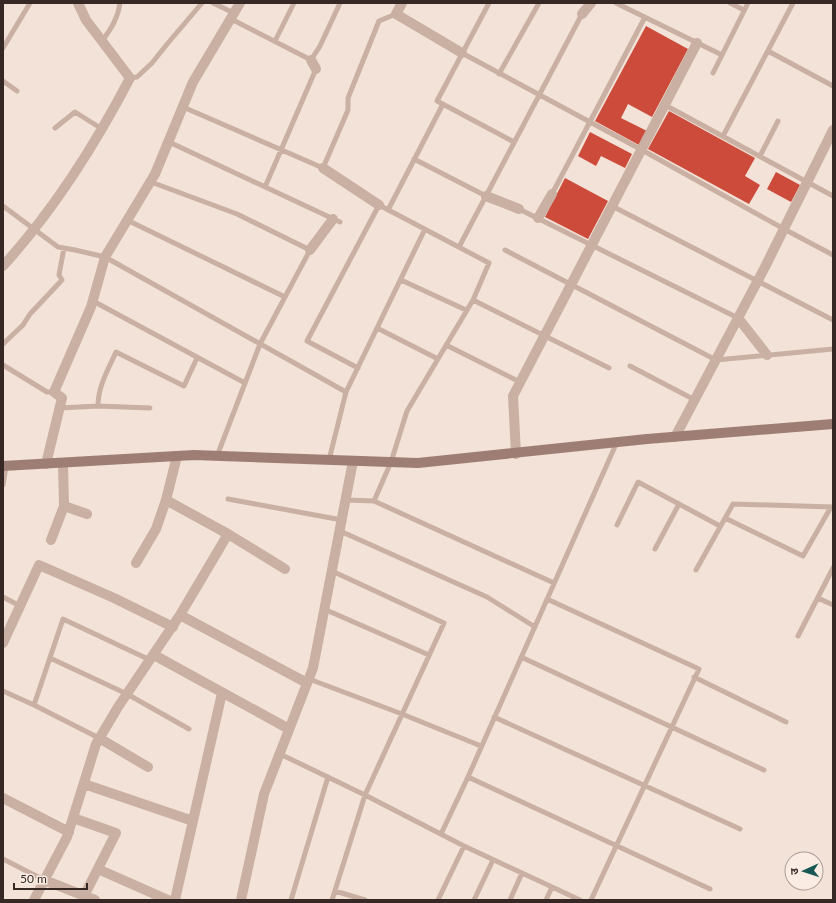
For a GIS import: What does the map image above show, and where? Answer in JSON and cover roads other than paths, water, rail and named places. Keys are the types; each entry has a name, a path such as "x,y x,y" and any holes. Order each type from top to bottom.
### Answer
{"street":[{"path":"3,266 25,242 67,185 102,129 130,78 86,20 78,3"},
{"path":"46,464 62,398 54,392 92,302 105,257 151,182 193,82 240,3"},
{"path":"402,3 396,14 462,53"},
{"path":"582,14 591,3"},
{"path":"516,454 513,396 698,43"},
{"path":"675,437 758,281 833,130"},
{"path":"323,168 384,208"},
{"path":"538,218 552,194"},
{"path":"486,196 519,209"},
{"path":"310,250 337,220"},
{"path":"738,318 767,355"},
{"path":"5,466 177,456 418,463 516,454 617,442 833,424"},
{"path":"136,563 156,529 166,500 177,456"},
{"path":"240,900 264,794 313,668 354,461"},
{"path":"51,540 64,506 62,463"},
{"path":"166,500 228,534 285,569"},
{"path":"64,506 87,514"},
{"path":"34,900 69,832 99,738 180,615 228,534"},
{"path":"3,643 39,565 114,598 172,627"},
{"path":"180,615 308,681"},
{"path":"152,658 289,729"},
{"path":"175,900 222,693"},
{"path":"99,738 148,767"},
{"path":"84,784 193,821"},
{"path":"3,798 69,832"},
{"path":"73,818 116,834 84,896"},
{"path":"98,870 168,900"},
{"path":"44,880 95,900"}],"lane":[{"path":"3,48 30,3"},
{"path":"102,41 112,27 120,3"},
{"path":"130,78 137,77 152,63 202,3"},
{"path":"213,3 314,65"},
{"path":"275,41 294,3"},
{"path":"489,3 437,101 514,142"},
{"path":"499,74 539,3"},
{"path":"616,3 722,55"},
{"path":"730,3 744,10"},
{"path":"713,73 748,3"},
{"path":"723,136 793,3"},
{"path":"265,187 338,4"},
{"path":"183,107 323,168 348,110 348,98 379,21 396,14"},
{"path":"459,247 582,14"},
{"path":"552,194 645,17"},
{"path":"768,51 833,86"},
{"path":"462,53 642,150 784,229 833,254"},
{"path":"3,81 17,91"},
{"path":"358,368 307,341 414,159 443,104"},
{"path":"665,105 833,196"},
{"path":"55,128 75,112 102,129"},
{"path":"760,156 778,121"},
{"path":"168,142 337,220"},
{"path":"414,159 486,196"},
{"path":"151,182 236,214 310,250 260,344 218,456"},
{"path":"3,206 58,247 105,257 346,392"},
{"path":"612,206 833,320"},
{"path":"374,501 391,462 407,411 473,300 489,263 384,208"},
{"path":"519,209 738,318"},
{"path":"127,220 285,297"},
{"path":"329,460 346,392 425,229"},
{"path":"3,344 23,326 30,314 62,280 59,275 64,248"},
{"path":"506,250 716,360 833,349"},
{"path":"401,280 466,310"},
{"path":"473,300 609,368"},
{"path":"92,302 245,383"},
{"path":"377,328 438,359"},
{"path":"446,345 520,382"},
{"path":"98,406 98,397 102,382 116,352 184,386 197,358"},
{"path":"3,364 47,392 54,392"},
{"path":"630,366 695,400"},
{"path":"60,408 98,406 150,408"},
{"path":"441,834 468,777 617,442"},
{"path":"3,485 5,466"},
{"path":"617,525 638,482 720,526"},
{"path":"228,498 342,520"},
{"path":"346,500 374,501 554,583"},
{"path":"655,549 679,504"},
{"path":"696,570 724,518 733,504 832,507 803,556 724,518"},
{"path":"340,531 487,597 535,627"},
{"path":"798,636 833,568"},
{"path":"332,571 444,623 365,795 332,900"},
{"path":"3,597 20,606"},
{"path":"818,598 833,605"},
{"path":"547,599 699,669 591,900"},
{"path":"324,609 429,655"},
{"path":"34,705 63,619 152,658"},
{"path":"521,657 764,770"},
{"path":"50,658 127,694 189,729"},
{"path":"694,677 786,722"},
{"path":"308,681 402,714 481,746"},
{"path":"3,691 99,738"},
{"path":"494,717 740,829"},
{"path":"280,754 365,795 464,846 580,900"},
{"path":"291,900 328,777"},
{"path":"468,777 710,889"},
{"path":"438,900 464,846"},
{"path":"3,859 44,880"},
{"path":"474,900 493,860"},
{"path":"510,900 522,873"},
{"path":"546,900 552,887"},
{"path":"335,890 365,900"}]}
